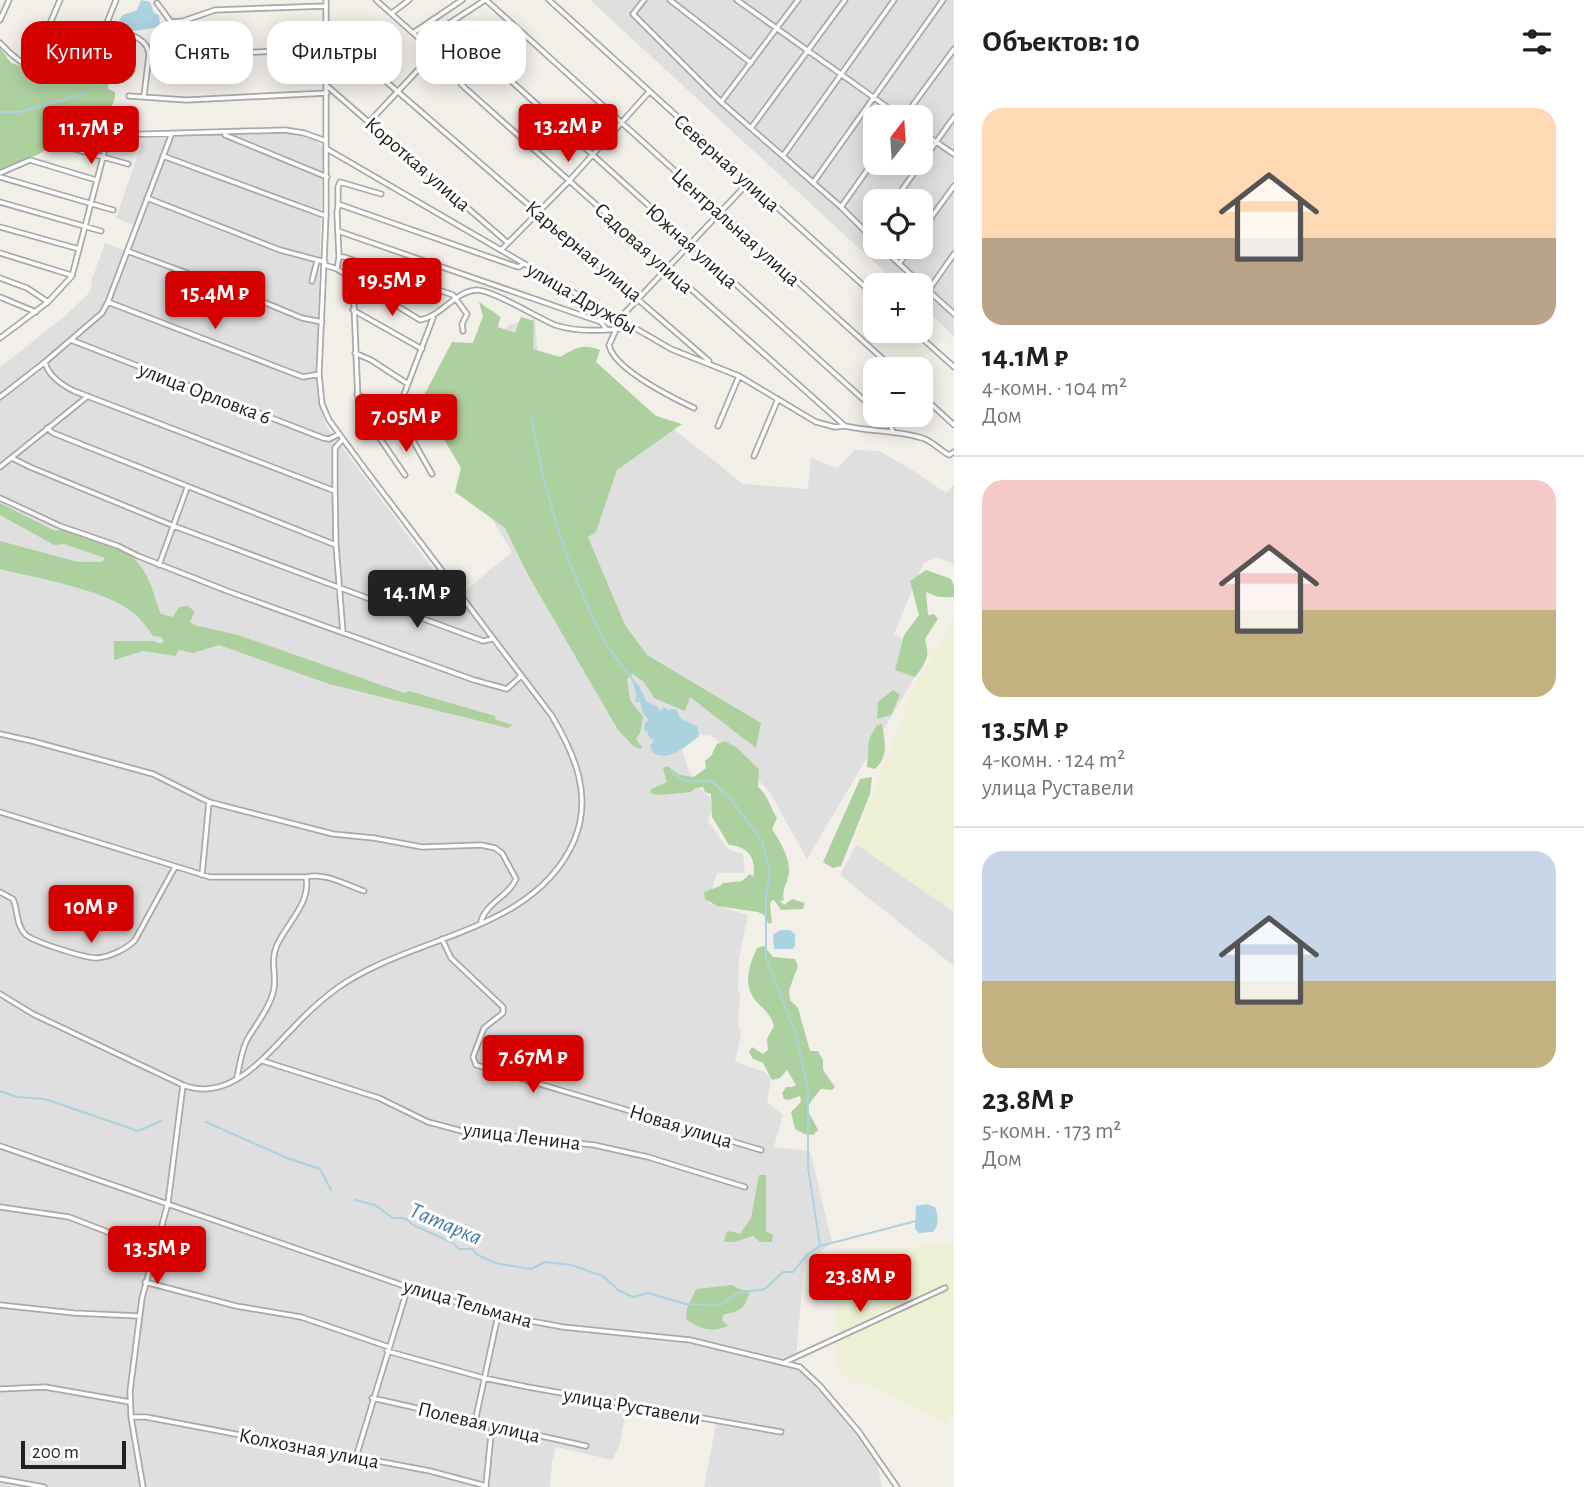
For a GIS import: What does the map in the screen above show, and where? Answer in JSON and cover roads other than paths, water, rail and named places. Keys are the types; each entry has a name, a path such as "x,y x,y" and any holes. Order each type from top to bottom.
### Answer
{"street":[{"path":"0,20 9,0"},
{"path":"51,21 60,0"},
{"path":"108,21 116,0"},
{"name":"Садовая улица","path":"376,0 416,36"},
{"path":"392,13 409,0"},
{"path":"413,33 462,0"},
{"path":"453,21 485,0"},
{"name":"Центральная улица","path":"485,0 881,357"},
{"name":"Северная улица","path":"549,0 863,285"},
{"path":"644,0 633,15 721,102 863,229"},
{"path":"670,0 751,63"},
{"path":"737,0 885,105"},
{"path":"721,102 797,0"},
{"path":"751,128 845,0"},
{"path":"783,156 894,0"},
{"path":"813,183 943,0"},
{"path":"157,4 171,22 183,21 215,10 326,3 326,21"},
{"path":"136,37 147,45 149,55 144,96"},
{"path":"0,43 21,63"},
{"path":"912,105 954,49"},
{"path":"149,55 172,57 267,51"},
{"path":"370,122 416,72"},
{"name":"Карьерная улица","path":"390,84 713,363"},
{"name":"Садовая улица","path":"461,84 845,426"},
{"name":"Южная улица","path":"514,84 863,399"},
{"path":"0,994 33,1014 183,1085 202,1090 237,1078 263,1062 303,1017 345,983 481,923 526,900 554,874 569,852 576,835 582,816 582,787 568,744 552,716 341,437 322,404 319,374 325,264 327,86"},
{"name":"Короткая улица","path":"327,86 508,243"},
{"path":"501,250 569,181 649,92"},
{"path":"129,96 186,100 327,93"},
{"path":"903,189 954,117"},
{"path":"0,338 48,302 72,276 108,138 114,135 285,130 326,141"},
{"path":"225,132 225,135 327,177"},
{"path":"0,397 97,319 108,302 172,133"},
{"path":"933,140 954,154"},
{"path":"60,145 128,163"},
{"name":"улица Дружбы","path":"327,149 677,352 713,363 816,422 835,427 845,426"},
{"path":"163,156 326,216"},
{"path":"0,175 30,160 97,180"},
{"path":"0,175 113,209"},
{"path":"841,207 864,175"},
{"path":"337,269 340,183 382,194"},
{"path":"619,320 748,183"},
{"path":"933,215 954,186"},
{"path":"147,198 279,250 337,269 420,320 433,318 455,300 477,290 556,325 581,330 633,328"},
{"path":"0,202 101,231"},
{"path":"338,206 515,267 524,263"},
{"path":"0,227 79,249"},
{"path":"338,231 362,237 601,322 606,329"},
{"path":"127,250 302,318 322,322"},
{"path":"0,253 72,276"},
{"path":"933,284 954,254"},
{"path":"339,257 453,295 467,314 462,324 463,331"},
{"path":"894,259 909,273"},
{"path":"899,264 903,259"},
{"path":"312,281 317,261"},
{"path":"0,278 27,288 48,302"},
{"path":"353,281 357,394 361,411 405,475"},
{"path":"933,295 954,314"},
{"path":"0,297 36,312"},
{"path":"108,302 303,377 319,374"},
{"path":"353,310 422,349"},
{"path":"403,423 408,419 402,402 433,318"},
{"path":"614,329 610,345 613,354 652,388 694,408"},
{"name":"улица Орловка 6","path":"71,340 211,396 329,439"},
{"path":"927,343 954,367"},
{"path":"355,353 408,384"},
{"path":"45,362 46,368 62,384 88,396 335,491"},
{"path":"718,426 738,376"},
{"path":"357,394 403,423 432,474"},
{"path":"0,467 88,396"},
{"path":"754,456 778,399"},
{"path":"933,406 954,425"},
{"path":"845,426 926,439 949,455 954,452"},
{"path":"890,427 893,433"},
{"path":"47,428 53,433 336,545"},
{"path":"335,448 329,439 341,437"},
{"path":"341,437 335,448 335,491 343,633"},
{"path":"12,458 174,526 483,641 489,642 493,639"},
{"path":"159,565 188,487"},
{"path":"0,498 60,526 118,545 159,565 502,688 507,689 513,685 521,675"},
{"path":"0,734 153,774 209,802 333,834 422,847 481,845 499,849 514,874 515,882 489,905 481,923"},
{"path":"202,874 209,802"},
{"path":"0,812 175,867 219,878 317,875 364,891"},
{"path":"0,892 13,899 21,928 32,940 88,957 100,957 131,945 175,867"},
{"path":"237,1078 243,1051 269,1005 275,980 272,967 274,952 300,908 306,890 306,877"},
{"name":"Новая улица","path":"442,939 451,958 503,1007 503,1013 484,1028 473,1057 476,1065 761,1150"},
{"name":"улица Ленина","path":"263,1062 379,1098 428,1122 462,1131 594,1145 648,1157 745,1187"},
{"path":"143,1487 130,1402 139,1316 145,1282 168,1203 183,1085"},
{"name":"улица Тельмана","path":"0,1146 408,1287 498,1315 562,1326 690,1340 800,1367 859,1432 897,1487"},
{"path":"0,1207 69,1217 154,1250"},
{"path":"145,1282 236,1306 301,1317 388,1349"},
{"path":"356,1457 408,1287"},
{"path":"785,1362 946,1288"},
{"path":"0,1304 74,1313 139,1316"},
{"path":"475,1422 498,1315"},
{"name":"улица Руставели","path":"388,1349 484,1378 781,1432"},
{"path":"0,1389 45,1387 130,1402"},
{"name":"Полевая улица","path":"372,1398 586,1446"},
{"name":"Колхозная улица","path":"131,1417 146,1417 430,1471 486,1486"},
{"path":"486,1486 492,1426"},
{"path":"0,1479 44,1487"}],"water":[{"path":"141,0 150,2 154,13 159,15 160,21 150,21 150,28 136,31 136,21 119,21 123,15 137,10"},
{"path":"632,679 638,684 647,702 657,706 660,711 664,707 668,710 676,709 681,719 697,726 698,737 671,755 653,753 650,746 654,741 647,731 644,731 645,723 649,720 643,713 640,702 635,702"},
{"path":"780,930 790,930 795,934 795,946 792,949 774,949 773,935"},
{"path":"926,1204 935,1207 938,1223 933,1232 919,1233 915,1229 916,1206"}],"waterway":[{"path":"0,112 20,112 86,93"},
{"path":"532,420 544,478 570,564 607,645 633,680"},
{"path":"671,772 684,781 712,781 731,799 762,841 770,873 766,896 766,958 796,1034 808,1090 808,1167 820,1246"},
{"name":"Татарка","path":"0,1091 17,1097 45,1099 138,1131 161,1121"},
{"name":"Татарка","path":"206,1122 287,1158 320,1169 331,1190"},
{"name":"Татарка","path":"355,1200 375,1205 393,1218 406,1219 413,1225 453,1243 459,1249 473,1249 476,1254 495,1263 531,1269 545,1262 571,1265 603,1276 618,1290 633,1297 648,1293 686,1304 721,1305 737,1293 765,1289 783,1272 793,1272 808,1254 820,1246 916,1221"}]}
